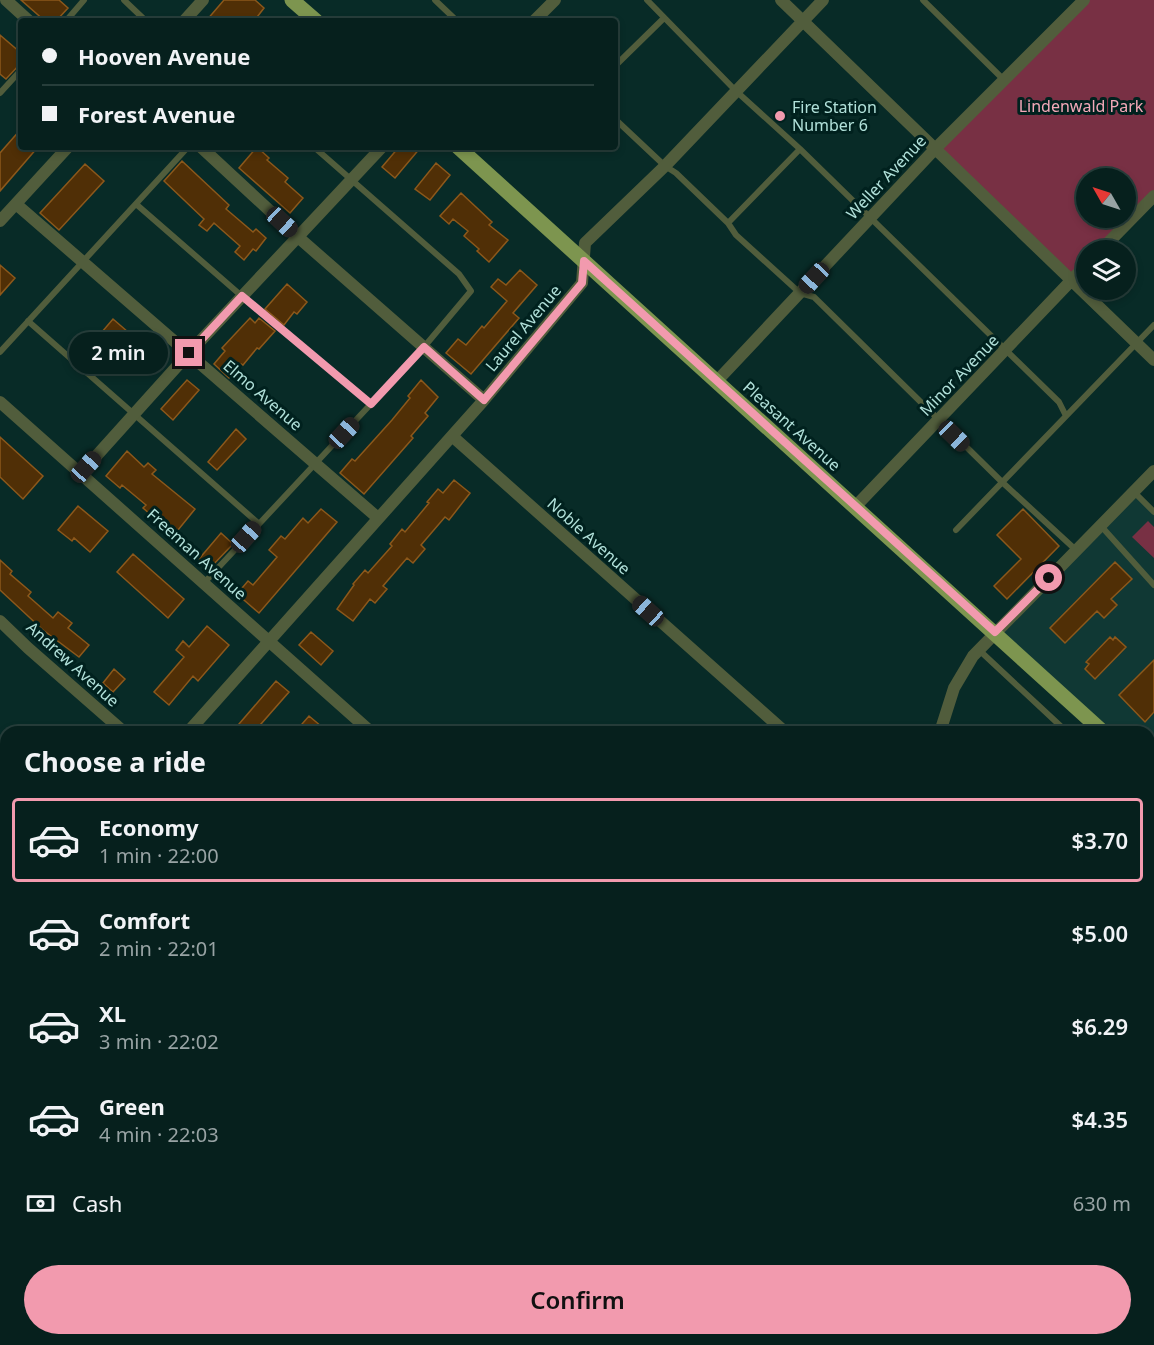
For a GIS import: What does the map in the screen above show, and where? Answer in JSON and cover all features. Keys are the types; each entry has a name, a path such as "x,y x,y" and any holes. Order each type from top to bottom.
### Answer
{"main road":[{"path":"296,1 313,18"},
{"name":"Pleasant Avenue","path":"462,150 716,382 995,632 1096,726"}],"street":[{"path":"6,0 25,18"},
{"path":"187,18 203,0"},
{"path":"537,18 555,0"},
{"path":"781,0 1154,360"},
{"name":"Laurel Avenue","path":"193,726 484,400 582,283 585,243 665,166 823,0"},
{"name":"Weller Avenue","path":"716,382 935,149 1084,0"},
{"path":"0,221 65,150"},
{"path":"204,150 298,237 484,400"},
{"path":"81,473 189,353 379,150"},
{"path":"1111,240 1154,196"},
{"name":"Elmo Avenue","path":"16,204 378,518"},
{"name":"Minor Avenue","path":"855,507 1076,276"},
{"name":"Freeman Avenue","path":"0,402 364,726"},
{"name":"Noble Avenue","path":"452,436 778,726"},
{"path":"941,726 954,688 978,650 1154,471"},
{"name":"Andrew Avenue","path":"0,621 117,726"}],"lane":[{"path":"69,18 84,0"},
{"path":"124,0 143,18"},
{"path":"435,0 454,18"},
{"path":"647,0 736,90 800,149 869,219 1059,402 1066,416"},
{"path":"923,0 1004,80"},
{"path":"618,63 664,18"},
{"path":"0,93 18,73"},
{"path":"618,122 665,166 676,173 728,223 736,235 800,292 814,297 1002,482 1077,551"},
{"path":"728,223 800,149"},
{"path":"0,352 185,150"},
{"path":"204,583 424,347 471,291 459,274 317,150"},
{"path":"136,204 371,404"},
{"path":"28,321 258,523"},
{"path":"956,530 1154,325"},
{"path":"1134,492 1154,512"},
{"path":"1101,526 1154,585"},
{"path":"978,650 1060,726"}],"shaded area":[{"path":"1134,492 1154,512 1154,726 1097,726 995,632"}],"green space":[{"name":"Lindenwald Park","path":"1084,0 1154,0 1154,196 1136,214 1136,168 1076,168 1076,228 1123,228 1111,240 1076,240 1076,276 1071,281 935,149"},
{"path":"1148,521 1154,527 1154,558 1132,537"}],"building":[{"path":"21,0 59,0 68,8 59,18 42,18"},
{"path":"224,0 255,0 264,8 256,18 209,18"},
{"path":"0,35 18,50 18,66 6,79 0,74"},
{"path":"18,132 18,150 35,150 0,191 0,153"},
{"path":"254,150 260,150 269,158 267,160 288,178 285,182 303,198 290,213 239,168"},
{"path":"396,150 418,150 395,178 382,167"},
{"path":"182,161 229,205 226,209 253,232 256,229 266,238 256,251 253,249 244,260 235,252 240,246 214,223 207,231 199,225 204,219 164,181"},
{"path":"436,163 450,175 430,200 415,189"},
{"path":"85,164 104,181 59,230 40,213"},
{"path":"461,193 492,222 489,225 508,240 489,262 477,251 479,249 464,236 468,231 453,219 449,224 440,216"},
{"path":"0,265 15,278 0,295"},
{"path":"520,270 537,285 513,313 519,318 471,374 446,353 458,339 466,345 482,326 484,328 507,301 491,287 498,279 506,285"},
{"path":"287,284 307,302 297,314 294,312 284,325 265,309"},
{"path":"250,318 255,323 259,318 275,331 229,378 214,364 225,351 222,348"},
{"path":"113,319 143,345 120,371 90,346"},
{"path":"187,380 199,390 173,420 161,409"},
{"path":"421,380 438,397 425,413 428,416 411,436 413,438 364,494 340,473 352,459 355,461 392,420"},
{"path":"236,429 246,439 217,470 208,462"},
{"path":"0,437 43,476 23,499 0,477"},
{"path":"127,451 144,467 148,463 156,470 152,474 195,509 174,535 143,508 146,505 122,485 120,488 106,476"},
{"path":"454,480 470,493 449,520 445,517 421,545 425,549 413,563 407,558 383,586 387,589 375,603 370,599 353,621 337,609 353,584 365,570 368,573 392,546 390,544 402,529 405,532 438,489 443,493"},
{"path":"78,506 108,531 90,552 74,538 72,541 58,530"},
{"path":"321,509 337,522 259,613 237,594 248,581 253,585 277,557 269,550 281,536 285,539 303,518 308,523"},
{"path":"1023,509 1059,546 1007,599 994,586 1021,559 997,535"},
{"path":"221,533 233,544 210,568 199,559"},
{"path":"133,554 184,599 168,618 117,572"},
{"path":"0,560 12,571 10,574 31,592 28,596 53,618 58,612 72,623 68,628 89,645 79,657 43,630 0,590"},
{"path":"1115,562 1132,579 1111,599 1117,605 1104,618 1097,611 1065,643 1050,628"},
{"path":"207,626 229,645 198,681 193,676 169,705 154,692 184,657 176,650 183,641 189,647"},
{"path":"311,632 333,651 321,665 299,645"},
{"path":"1110,637 1113,640 1115,637 1126,647 1095,679 1085,669 1089,664 1086,662"},
{"path":"1154,660 1154,712 1145,722 1119,695"},
{"path":"114,669 125,679 113,692 103,683"},
{"path":"276,681 289,692 259,726 239,726"},
{"path":"309,716 321,726 300,726"}],"place":[{"name":"Fire Station Number 6","path":"780,116"}],"route":[{"path":"189,353 242,296 371,404 424,347 484,400 582,283 584,261 995,632 1049,578"}]}
